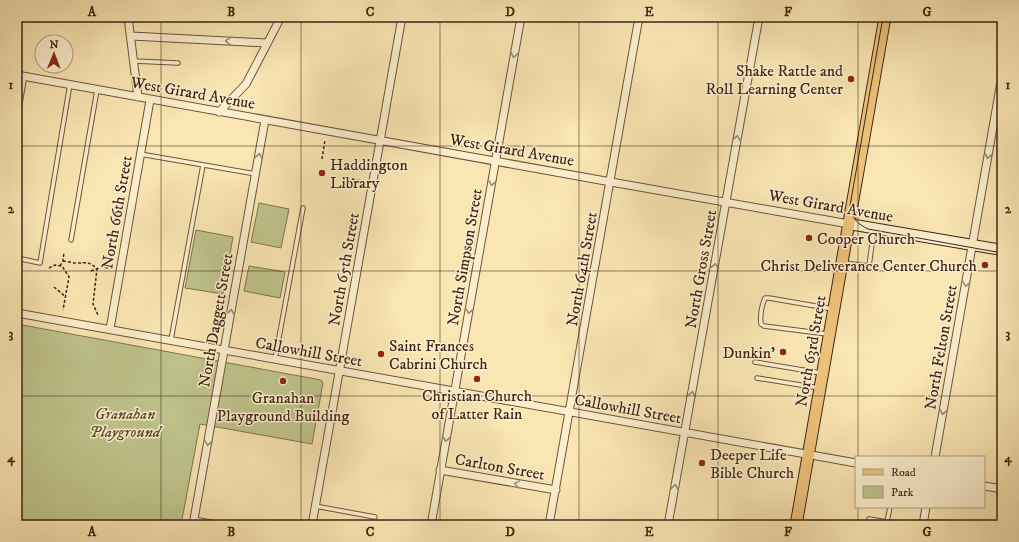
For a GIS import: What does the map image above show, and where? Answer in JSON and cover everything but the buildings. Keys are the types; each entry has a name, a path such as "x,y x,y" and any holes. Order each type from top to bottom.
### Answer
{"main road":[{"name":"North 63rd Street","path":"796,525 885,17"}],"street":[{"path":"128,17 138,97"},
{"path":"220,112 246,84 281,17"},
{"name":"North 65th Street","path":"312,525 402,17"},
{"name":"North Simpson Street","path":"431,525 521,17"},
{"name":"North 64th Street","path":"549,525 611,182 639,17"},
{"name":"North Gross Street","path":"668,525 759,17"},
{"path":"131,36 267,43"},
{"path":"17,110 20,76"},
{"name":"West Girard Avenue","path":"20,76 726,203 1002,250"},
{"name":"North Felton Street","path":"935,456 1002,76"},
{"name":"North 66th Street","path":"110,329 150,100"},
{"name":"North Daggett Street","path":"194,522 265,120"},
{"path":"994,128 1002,129"},
{"name":"Callowhill Street","path":"17,313 855,463"},
{"name":"Carlton Street","path":"440,470 556,490"},
{"path":"985,486 1002,489"},
{"path":"923,525 926,508"}],"lane":[{"path":"134,61 178,63"},
{"path":"17,258 40,263 70,84"},
{"path":"71,240 98,90"},
{"path":"140,154 256,174"},
{"path":"171,340 203,165"},
{"path":"276,359 303,208"},
{"path":"842,262 869,266 875,228"},
{"path":"829,334 764,326 761,324 763,302 765,298 769,298 834,309"},
{"path":"755,362 822,373"},
{"path":"756,378 820,389"},
{"path":"315,506 375,517"},
{"path":"868,525 869,519 887,522 890,508"},
{"path":"194,522 225,525"}],"path":[{"path":"322,159 325,140"},
{"path":"342,177 362,181"},
{"path":"60,266 63,261 64,252"},
{"path":"63,261 91,264 97,269"},
{"path":"48,268 54,265 60,266 66,270 69,277 64,310"},
{"path":"92,271 102,267 109,268"},
{"path":"97,269 93,304 98,315"},
{"path":"54,287 66,297"}],"green space":[{"path":"259,203 289,209 281,248 251,242"},
{"path":"196,230 233,237 223,294 185,288"},
{"path":"249,266 285,272 280,298 244,291"},
{"name":"Granahan Playground","path":"17,324 321,380 323,383 312,444 200,424 181,525 17,525"}],"tram line":[{"path":"883,17 850,206 853,217 858,223 868,229 1002,253"}],"place":[{"name":"Shake Rattle and Roll Learning Center","path":"851,79"},
{"name":"Haddington Library","path":"322,173"},
{"name":"Cooper Church","path":"809,238"},
{"name":"Christ Deliverance Center Church","path":"985,265"},
{"name":"Dunkin'","path":"783,352"},
{"name":"Saint Frances Cabrini Church","path":"381,354"},
{"name":"Christian Church of Latter Rain","path":"477,379"},
{"name":"Granahan Playground Building","path":"283,381"},
{"name":"Deeper Life Bible Church","path":"702,463"}]}
